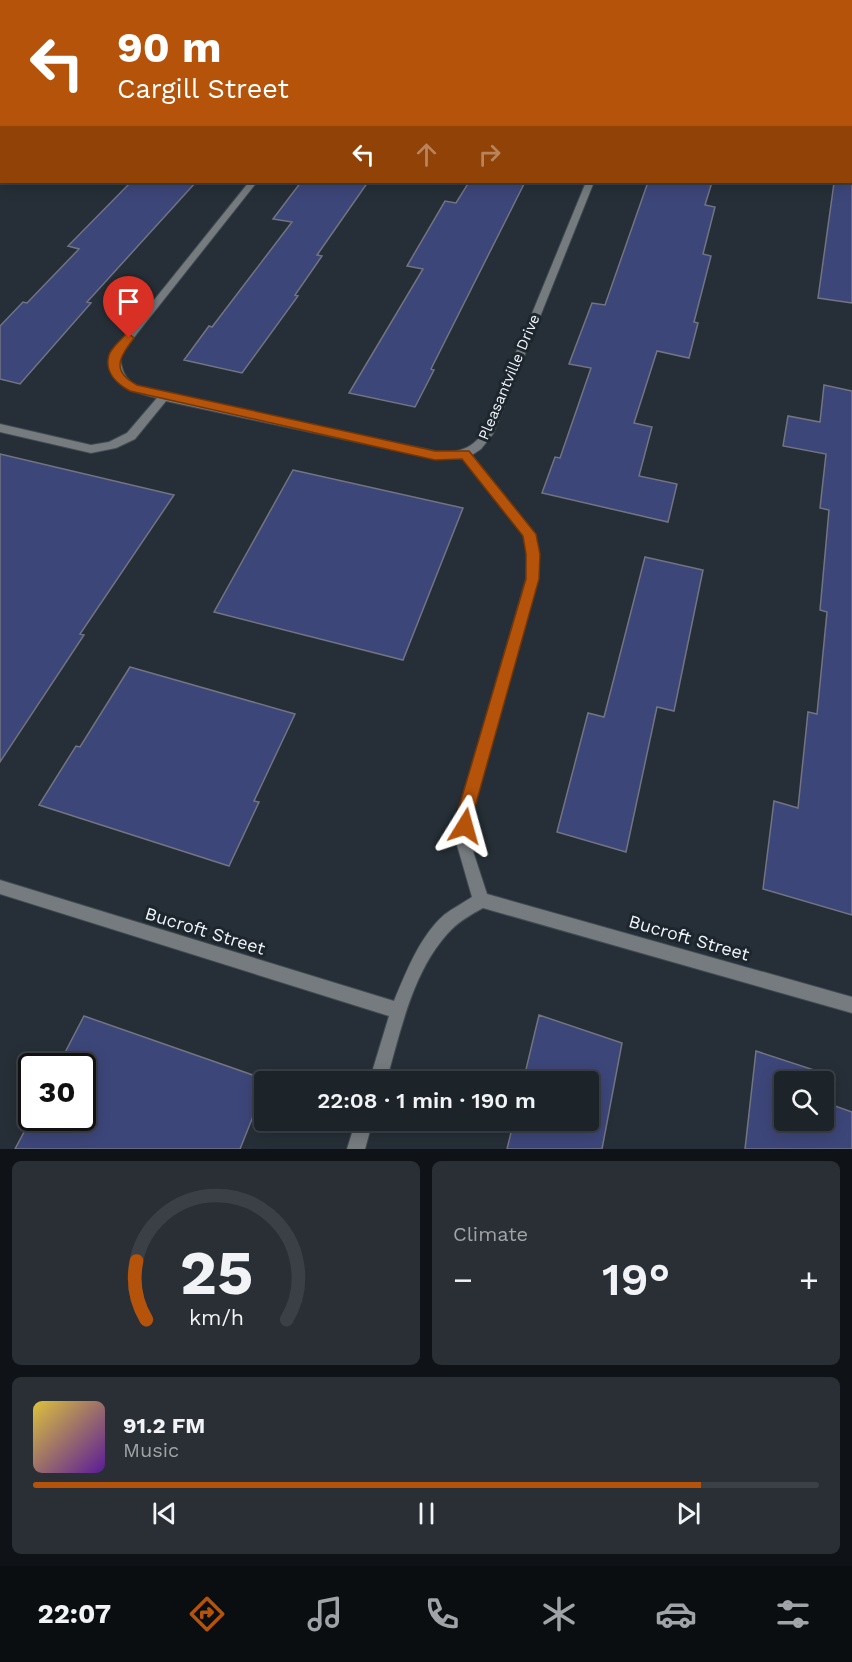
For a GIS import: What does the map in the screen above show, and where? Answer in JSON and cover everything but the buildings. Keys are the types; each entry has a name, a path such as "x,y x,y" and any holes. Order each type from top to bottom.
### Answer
{"street":[{"path":"253,183 115,355 114,369 121,382 164,397 435,455 465,454"},
{"name":"Pleasantville Drive","path":"481,900 464,845 467,807 532,579 533,554 529,534 465,454 478,449 488,434 590,183"},
{"path":"0,428 92,449 112,445 131,436 164,397"},
{"name":"Bucroft Street","path":"0,887 399,1011"},
{"path":"380,1071 399,1011 418,965 445,925 481,900"},
{"name":"Bucroft Street","path":"481,900 852,1005"},
{"path":"356,1149 362,1131"}],"route":[{"path":"129,338 115,355 114,369 121,382 134,388 164,397 435,455 451,457 465,454 529,534 533,554 532,579 467,807 465,826"}]}
